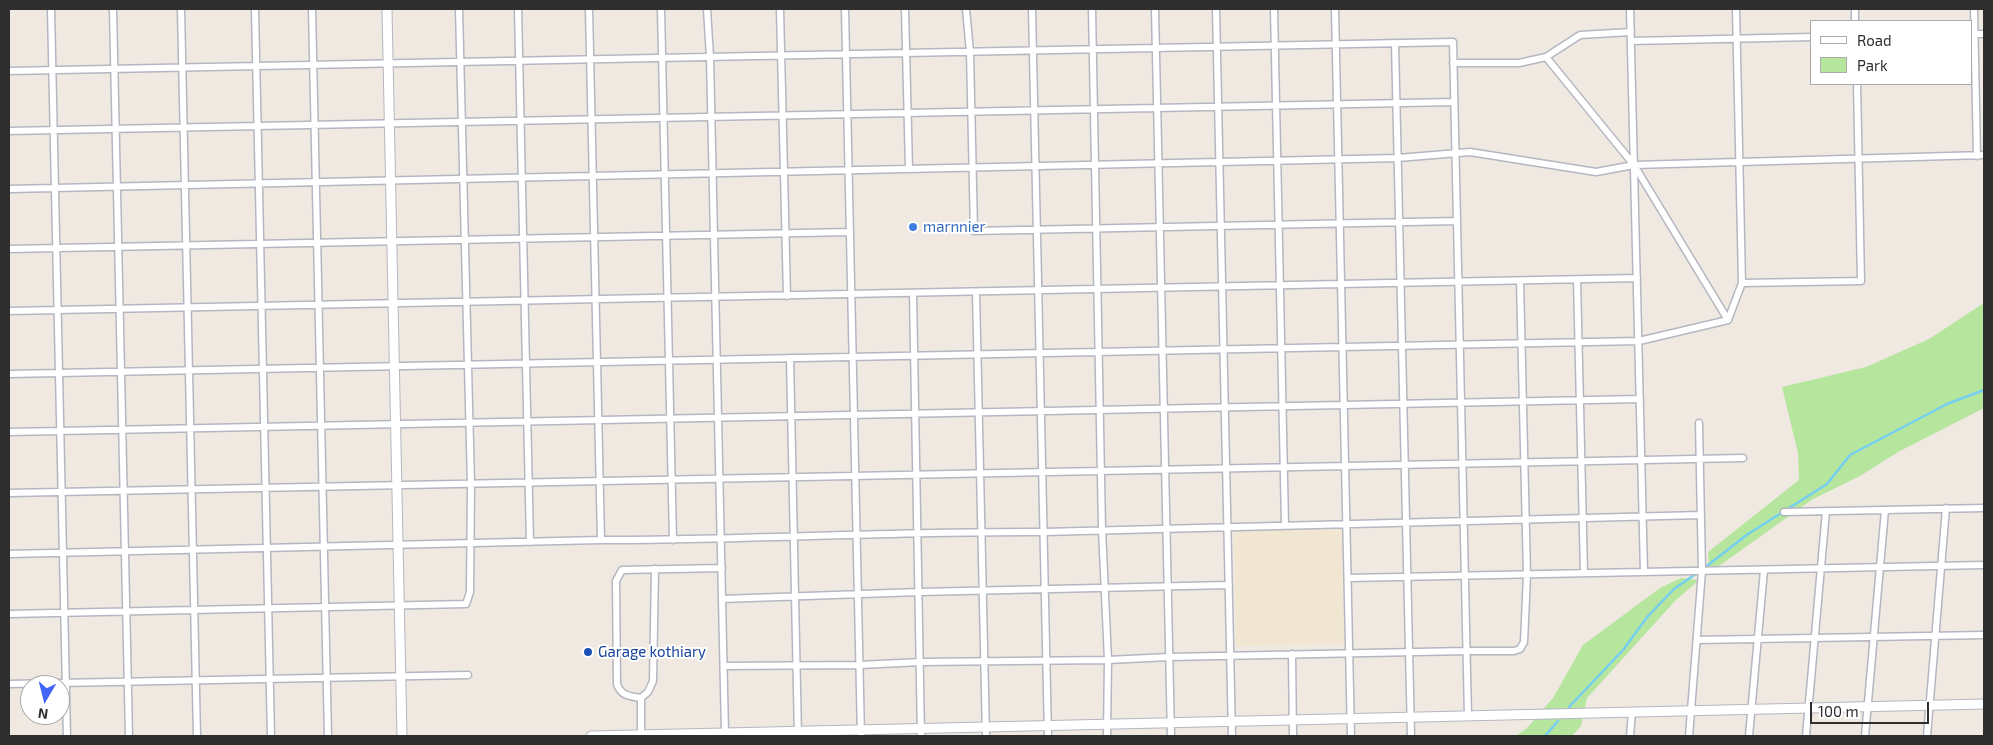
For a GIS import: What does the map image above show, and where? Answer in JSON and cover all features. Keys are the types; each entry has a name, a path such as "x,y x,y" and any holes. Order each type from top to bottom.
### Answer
{"street":[{"path":"51,9 66,675"},
{"path":"113,9 129,736"},
{"path":"181,9 197,736"},
{"path":"255,9 271,736"},
{"path":"312,9 328,736"},
{"path":"387,9 402,736"},
{"path":"9,614 466,604 470,592 471,484 459,9"},
{"path":"518,9 530,542"},
{"path":"589,9 601,540"},
{"path":"661,9 673,540"},
{"path":"707,9 712,117 725,735"},
{"path":"780,9 787,296"},
{"path":"845,9 861,733"},
{"path":"905,9 909,169"},
{"path":"966,9 970,52 974,231 1457,221"},
{"path":"1032,9 1048,736"},
{"path":"1092,9 1099,409 1108,660 1107,736"},
{"path":"1154,9 1171,736"},
{"path":"1216,9 1232,736"},
{"path":"1274,9 1285,524"},
{"path":"1335,9 1351,736"},
{"path":"1630,9 1644,572"},
{"path":"1728,320 1742,283 1736,9"},
{"path":"9,189 391,182 1398,158 1470,152 1596,172 1634,164 1981,155 1973,34 1974,9"},
{"path":"1453,63 1520,63 1546,57 1580,35 1631,32"},
{"path":"1973,34 1984,34"},
{"path":"1631,41 1810,37"},
{"path":"9,71 1453,42 1468,716"},
{"path":"1395,43 1411,736"},
{"path":"1546,57 1634,164 1728,320"},
{"path":"1742,283 1861,281 1857,85"},
{"path":"9,131 1454,102"},
{"path":"9,249 850,232"},
{"path":"9,311 1638,278"},
{"path":"1577,280 1584,574"},
{"path":"724,666 859,665 1046,659 1108,660 1230,655 1466,650 1514,651 1520,649 1524,642 1527,575 1520,281"},
{"path":"976,292 986,732"},
{"path":"913,293 921,733"},
{"path":"9,374 1639,341 1728,320"},
{"path":"790,358 798,734"},
{"path":"9,432 979,414 1099,409 1640,399"},
{"path":"1689,736 1702,571 1699,423"},
{"path":"9,493 1743,458"},
{"path":"1927,736 1946,508"},
{"path":"1784,512 1984,508"},
{"path":"1865,736 1885,510"},
{"path":"1806,736 1826,511"},
{"path":"9,554 601,540 673,540 721,537 981,531 1044,532 1166,527 1701,515"},
{"path":"1348,578 1984,566"},
{"path":"641,698 624,695 619,691 617,684 616,581 622,570 722,568"},
{"path":"641,735 641,698 648,692 653,681 655,569"},
{"path":"1749,736 1764,570"},
{"path":"722,599 982,590 1228,585"},
{"path":"1697,640 1984,635"},
{"path":"1292,654 1293,736"},
{"path":"70,683 468,675"},
{"path":"591,736 986,732 1048,726 1107,724 1984,704"},
{"path":"1630,736 1632,712"}],"shaded area":[{"path":"1342,527 1344,644 1236,646 1234,528"}],"green space":[{"path":"1984,303 1984,408 1898,452 1860,476 1813,499 1719,566 1709,570 1708,552 1799,480 1798,453 1782,387 1866,367 1929,339"},
{"path":"1681,578 1699,580 1675,601 1587,698 1581,726 1572,736 1516,736 1527,728 1553,698 1583,645 1660,588"}],"waterway":[{"path":"1703,569 1748,534 1827,484 1850,455 1947,404 1984,390"},
{"path":"1569,707 1623,650 1648,616 1674,589 1697,573"},
{"path":"1545,736 1558,721"}],"place":[{"name":"marnnier","path":"913,227"},
{"name":"Garage kothiary","path":"588,652"}]}
